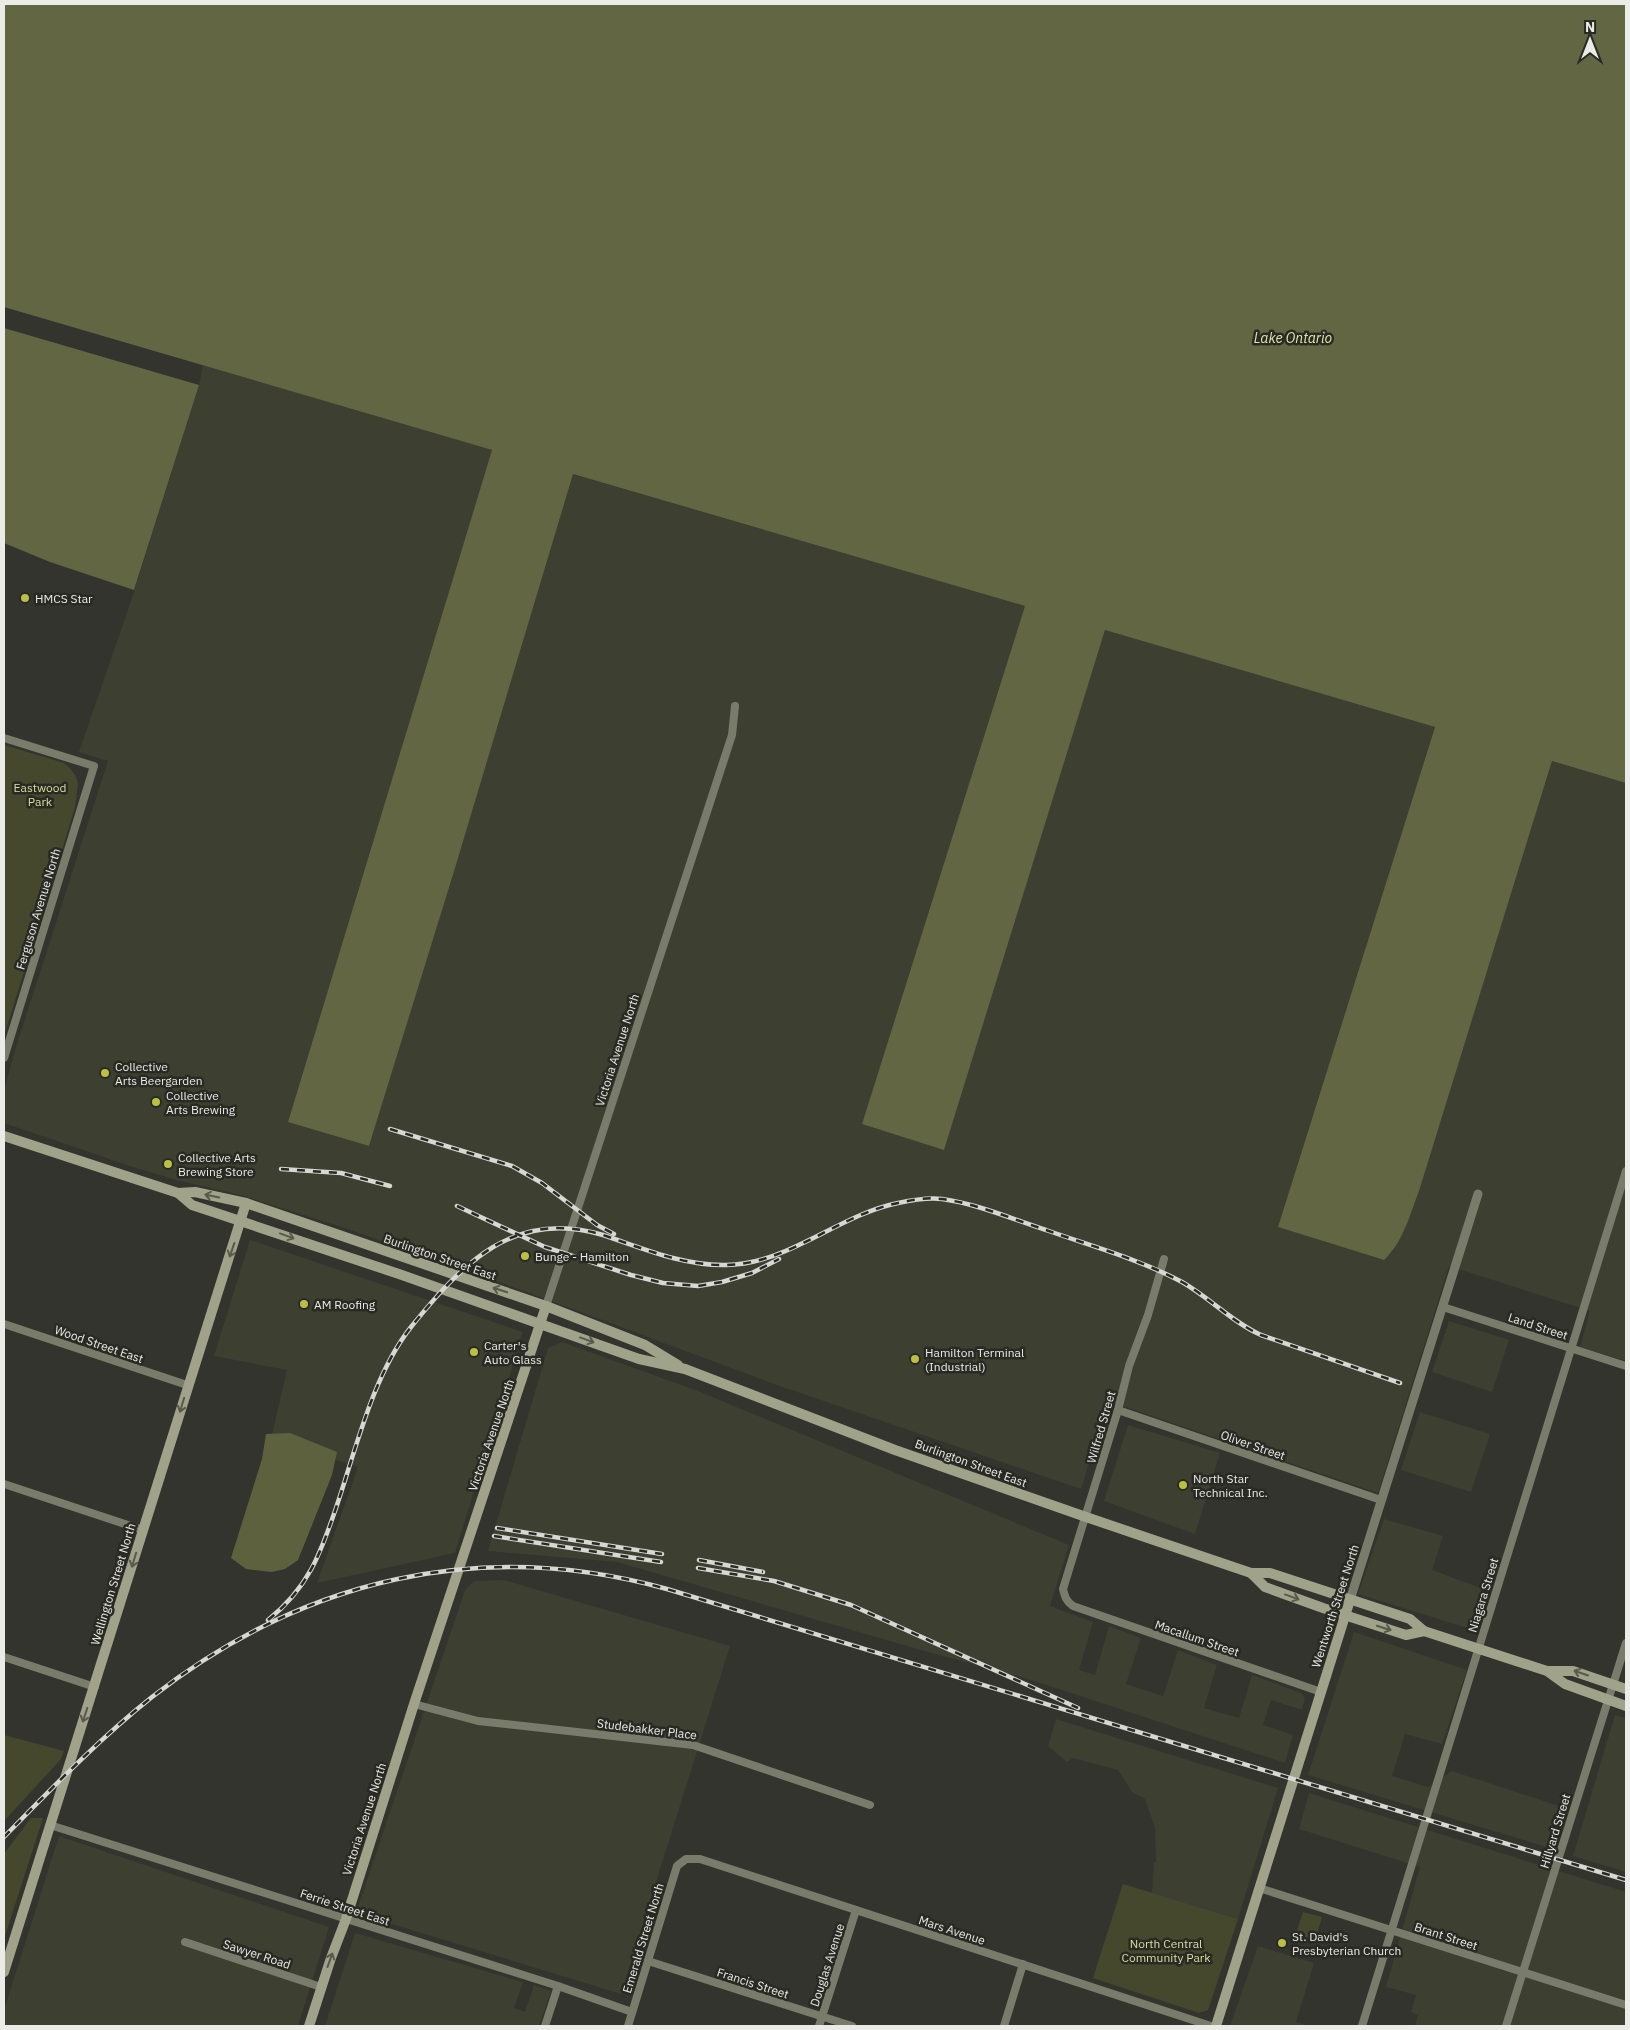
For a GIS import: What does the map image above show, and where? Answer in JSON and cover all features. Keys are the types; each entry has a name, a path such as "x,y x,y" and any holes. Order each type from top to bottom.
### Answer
{"main road":[{"name":"Burlington Street East","path":"4,1136 178,1193 194,1192 246,1204 546,1306 645,1345 685,1369"},
{"name":"Burlington Street East","path":"178,1193 192,1205 242,1220 638,1359 685,1369 896,1450 1086,1517 1251,1573 1270,1573 1410,1619 1424,1631 1547,1671 1572,1671 1626,1688"},
{"name":"Wellington Street North","path":"4,1972 187,1386 246,1204"},
{"name":"Victoria Avenue North","path":"309,2026 346,1919 414,1704 546,1306"},
{"name":"Burlington Street East","path":"1251,1573 1265,1587 1345,1615 1406,1635 1424,1631"},
{"name":"Wentworth Street North","path":"1216,2026 1350,1600"},
{"name":"Burlington Street East","path":"1547,1671 1565,1684 1626,1706"}],"street":[{"name":"Victoria Avenue North","path":"546,1306 732,735 735,706"},
{"name":"Ferguson Avenue North","path":"4,738 94,766 4,1058"},
{"name":"Niagara Street","path":"1362,2026 1626,1171"},
{"name":"Wentworth Street North","path":"1350,1600 1478,1194"},
{"name":"Wilfred Street","path":"1067,1602 1064,1588 1118,1410 1129,1366 1148,1315 1164,1259"},
{"name":"Land Street","path":"1442,1307 1626,1366"},
{"name":"Wood Street East","path":"4,1324 187,1386"},
{"name":"Oliver Street","path":"1118,1410 1382,1500"},
{"path":"4,1484 143,1530"},
{"name":"Macallum Street","path":"1067,1602 1073,1606 1321,1692"},
{"name":"Hillyard Street","path":"1506,2026 1626,1643"},
{"path":"4,1657 94,1687"},
{"name":"Studebakker Place","path":"414,1704 478,1721 693,1745 870,1805"},
{"name":"Ferrie Street East","path":"50,1825 558,1986 632,2012"},
{"name":"Mars Avenue","path":"686,1860 700,1859 1211,2026"},
{"name":"Emerald Street North","path":"628,2026 677,1866 686,1860"},
{"name":"Brant Street","path":"1259,1888 1626,2004"},
{"name":"Douglas Avenue","path":"819,2026 856,1910"},
{"name":"Sawyer Road","path":"185,1942 321,1987"},
{"name":"Francis Street","path":"648,1960 852,2026"},
{"path":"1004,2026 1023,1964"},
{"path":"545,2026 558,1986"}],"shaded area":[{"path":"203,365 492,450 288,1122 369,1146 572,474 1025,606 862,1124 943,1149 1105,630 1435,727 1278,1227 1383,1260 1391,1254 1403,1233 1419,1190 1552,761 1626,783 1626,1361 1580,1347 1590,1311 1449,1266 1378,1493 1108,1401 1081,1489 774,1384 527,1292 342,1227 237,1194 176,1180 133,1167 4,1123 4,1090 16,1047 108,761 79,752 133,595 199,385"},
{"path":"250,1240 523,1332 455,1553 317,1583 358,1467 271,1439 287,1370 214,1356"},
{"path":"1449,1321 1509,1340 1492,1392 1432,1372"},
{"path":"562,1342 698,1391 1069,1545 1050,1606 1093,1622 1079,1670 1095,1675 1109,1626 1141,1638 1126,1684 1163,1696 1178,1650 1217,1665 1204,1708 1239,1718 1252,1675 1301,1693 1305,1698 1302,1710 1271,1700 1263,1725 1293,1735 1285,1763 1028,1679 617,1562 488,1551 548,1348"},
{"path":"1420,1412 1490,1434 1471,1492 1401,1470"},
{"path":"1128,1425 1220,1453 1195,1534 1104,1501"},
{"path":"290,1433 337,1452 332,1475 298,1560 285,1569 272,1572 246,1569 231,1558 262,1459 266,1434"},
{"path":"1384,1519 1443,1536 1432,1570 1489,1591 1477,1631 1358,1594"},
{"path":"504,1580 730,1646 621,1994 356,1913 465,1590 474,1581"},
{"path":"1354,1632 1467,1670 1442,1744 1405,1734 1392,1776 1428,1787 1452,1771 1565,1808 1553,1849 1308,1775"},
{"path":"1615,1715 1626,1718 1626,1872 1573,1856"},
{"path":"1056,1719 1278,1788 1238,1919 1152,1893 1154,1862 1156,1863 1155,1828 1145,1799 1132,1792 1118,1770 1073,1758 1067,1762 1048,1746"},
{"path":"1309,1793 1626,1892 1626,2026 1415,2026 1418,2015 1411,2012 1416,1995 1386,1987 1420,1867 1299,1829"},
{"path":"59,1836 329,1927 298,2026 4,2026 4,2010"},
{"path":"355,1933 523,1982 514,2008 525,2012 534,1985 551,1991 539,2026 325,2026"},
{"path":"1258,1946 1314,1963 1296,2022 1308,2026 1230,2026"}],"green space":[{"name":"Eastwood Park","path":"4,745 64,763 75,775 78,783 75,807 62,850 55,857 30,936 32,946 4,1036"},
{"path":"4,1735 64,1751 61,1759 4,1821"},
{"path":"31,1818 43,1818 4,1939 4,1854"},
{"name":"North Central Community Park","path":"1123,1884 1238,1919 1208,2010 1199,2013 1093,1978"},
{"path":"1303,1912 1322,1917 1315,1940 1296,1934"}],"water":[{"name":"Lake Ontario","path":"4,4 1626,4 1626,783 1552,761 1419,1191 1401,1237 1391,1253 1384,1260 1278,1227 1435,727 1105,630 944,1150 862,1124 1025,606 573,474 455,868 369,1146 288,1122 492,450 4,307"},
{"path":"4,328 199,385 134,590 50,562 4,543"}],"railway":[{"path":"390,1129 512,1166 542,1183 597,1225 614,1234"},
{"path":"281,1169 341,1173 390,1186"},
{"path":"268,1620 293,1596 303,1583 318,1556 376,1390 386,1367 411,1327 450,1282 471,1263 493,1247 517,1236 543,1229 571,1229 603,1235 694,1263 726,1265 749,1263 771,1257 876,1209 920,1199 936,1198 955,1201 995,1212 1149,1266 1182,1282 1250,1330 1400,1383"},
{"path":"457,1206 545,1247 631,1275 663,1283 698,1286 722,1282 752,1273 779,1259"},
{"path":"497,1528 662,1554"},
{"path":"494,1536 661,1562"},
{"path":"699,1560 763,1572"},
{"path":"4,1837 94,1747 132,1713 210,1656 270,1623 332,1597 396,1579 462,1569 529,1567 598,1574 667,1589 1626,1880"},
{"path":"698,1568 774,1581 851,1605 1078,1708"}],"place":[{"name":"HMCS Star","path":"25,598"},
{"name":"Collective Arts Beergarden","path":"105,1073"},
{"name":"Collective Arts Brewing","path":"156,1102"},
{"name":"Collective Arts Brewing Store","path":"168,1164"},
{"name":"Bunge - Hamilton","path":"525,1256"},
{"name":"AM Roofing","path":"304,1304"},
{"name":"Carter's Auto Glass","path":"474,1352"},
{"name":"Hamilton Terminal (Industrial)","path":"915,1359"},
{"name":"North Star Technical Inc.","path":"1183,1485"},
{"name":"St. David's Presbyterian Church","path":"1282,1943"}]}
